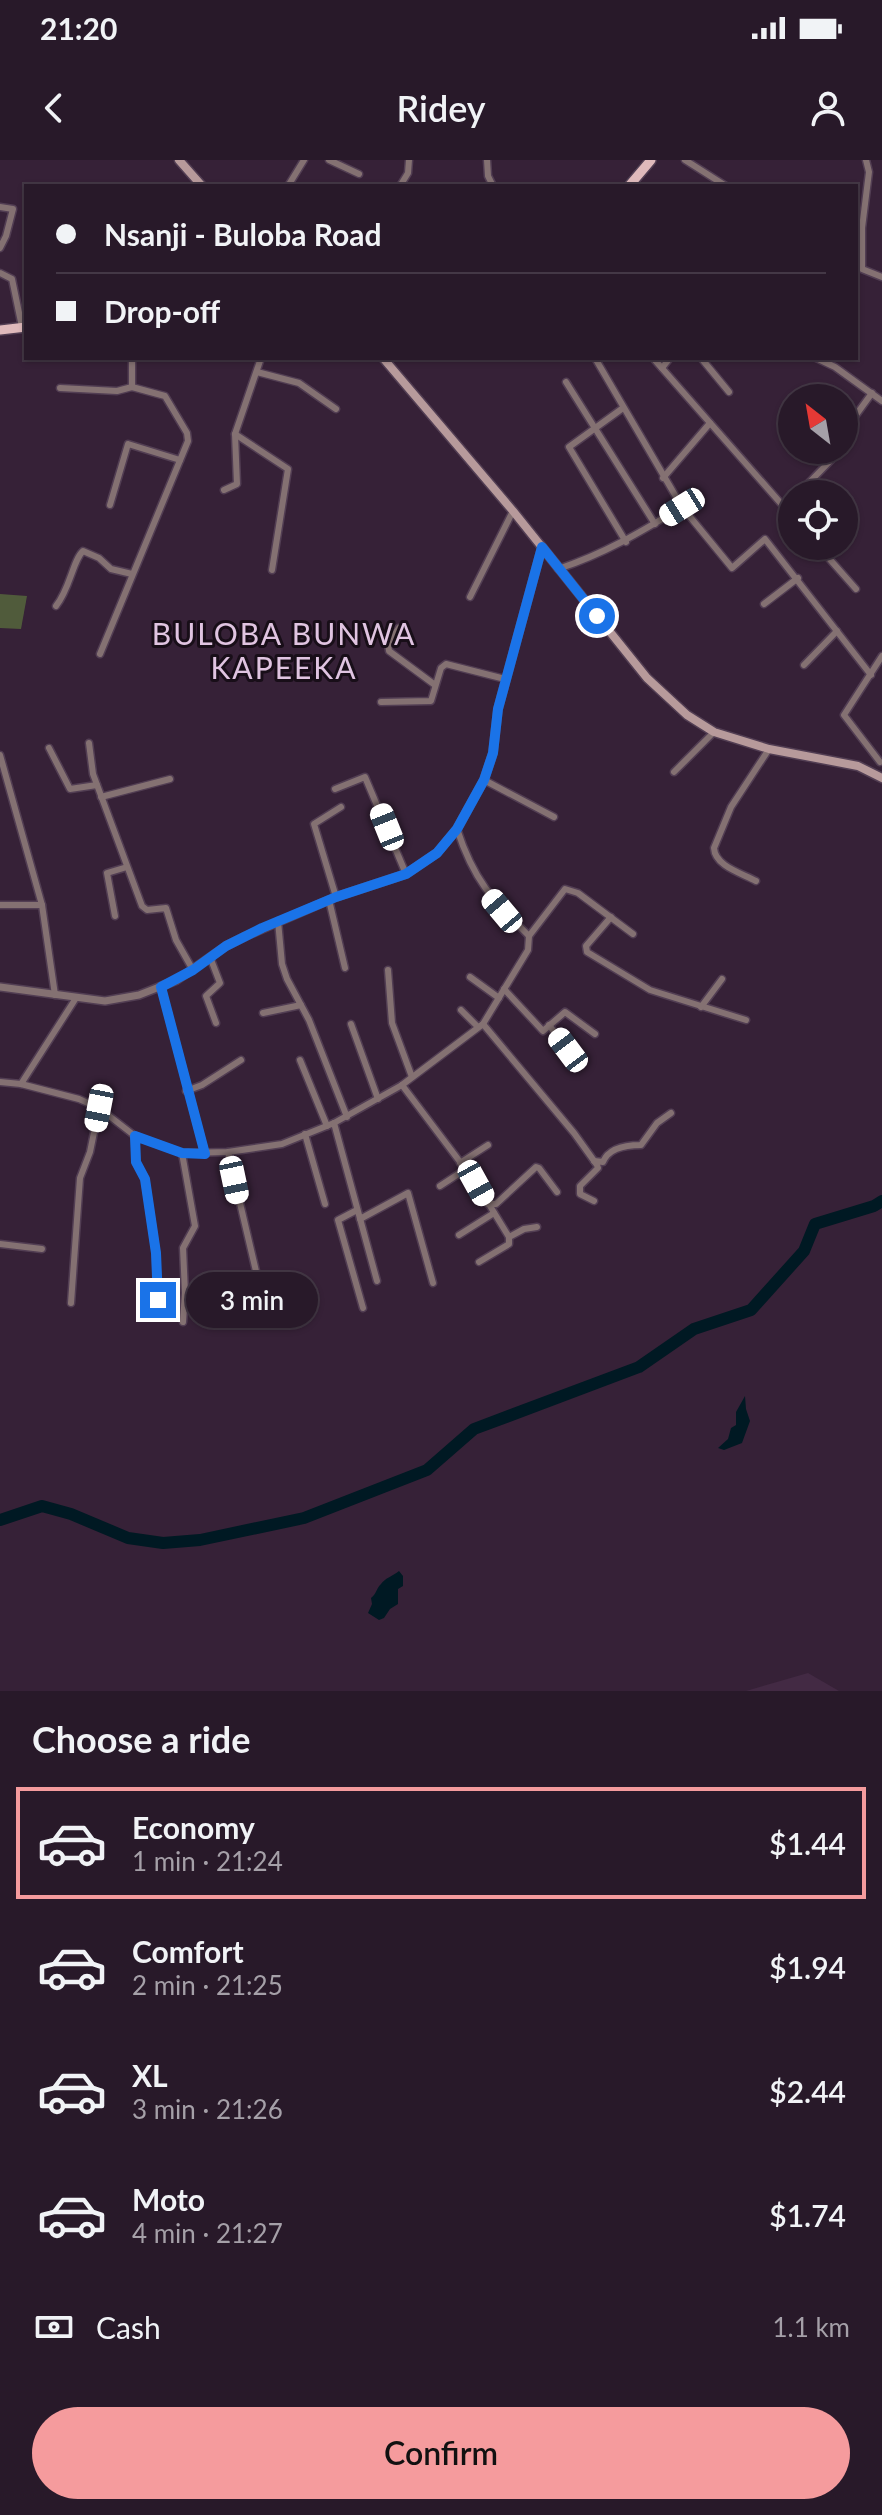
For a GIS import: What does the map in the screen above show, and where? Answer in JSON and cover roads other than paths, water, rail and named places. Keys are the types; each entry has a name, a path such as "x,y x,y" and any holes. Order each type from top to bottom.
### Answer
{"main road":[{"path":"179,160 200,184"},
{"path":"631,184 651,160"},
{"path":"0,330 24,327"},
{"path":"385,360 513,511 647,678 687,715 714,732 769,749 858,766 878,775"}],"street":[{"path":"289,184 304,160"},
{"path":"329,160 359,174"},
{"path":"401,184 408,173 409,160"},
{"path":"487,160 492,184"},
{"path":"685,160 723,184"},
{"path":"866,160 869,172 859,227 862,269 882,277"},
{"path":"0,207 13,209 0,248"},
{"path":"0,273 12,279 24,327"},
{"path":"132,360 132,387"},
{"path":"224,490 237,484 235,434 260,360"},
{"path":"596,360 663,478 682,507 732,568 765,539 871,675"},
{"path":"655,360 778,500"},
{"path":"662,368 668,360"},
{"path":"703,360 729,392"},
{"path":"820,360 882,401"},
{"path":"257,372 299,383 336,409"},
{"path":"566,382 655,524"},
{"path":"60,388 117,391 132,387 165,396 188,437 100,654"},
{"path":"858,412 872,393"},
{"path":"623,408 569,447 626,542"},
{"path":"663,478 710,423"},
{"path":"235,434 288,469 272,570"},
{"path":"110,505 128,444 180,460"},
{"path":"812,480 827,464"},
{"path":"558,569 626,542 682,507"},
{"path":"470,597 513,511"},
{"path":"0,987 76,998 118,1000 161,987 193,970 226,946 333,898 406,874 437,853 457,829 484,780 493,753 505,679 542,547"},
{"path":"56,606 68,589 78,555 83,551 99,558 111,569 132,574"},
{"path":"830,560 856,589"},
{"path":"764,604 798,578"},
{"path":"399,628 388,643 389,651 435,685"},
{"path":"804,665 837,631"},
{"path":"878,775 881,761 844,715 882,656"},
{"path":"381,702 431,701 441,668 449,663 505,679"},
{"path":"674,772 714,732"},
{"path":"89,743 97,785 144,908 166,908 176,940 193,970"},
{"path":"49,748 70,789 97,785"},
{"path":"756,881 719,861 714,855 714,848 731,807 769,749"},
{"path":"0,755 42,905 55,995"},
{"path":"335,789 365,777 406,874"},
{"path":"101,797 170,779"},
{"path":"484,780 554,817"},
{"path":"0,798 10,798"},
{"path":"341,807 314,824 333,898 345,968"},
{"path":"457,829 465,854 487,894 529,936"},
{"path":"115,916 107,873 127,867"},
{"path":"0,1082 60,1093 99,1108 135,1136 182,1153 228,1152 282,1144 331,1125 402,1085 480,1025 528,950 529,936 565,889 578,893 633,934"},
{"path":"0,905 42,905"},
{"path":"611,917 586,946 587,952 650,990 746,1020"},
{"path":"278,921 282,964 347,1117"},
{"path":"210,957 220,983 206,996 216,1023"},
{"path":"388,970 392,1023 412,1077"},
{"path":"470,977 499,998"},
{"path":"701,1007 722,979"},
{"path":"161,987 205,1154"},
{"path":"504,989 543,1031 565,1012 595,1034"},
{"path":"21,1084 76,998"},
{"path":"263,1013 301,1005"},
{"path":"461,1010 480,1025 574,1133 594,1161 598,1168 580,1186 580,1194 594,1201"},
{"path":"351,1024 378,1099"},
{"path":"549,1025 568,1050"},
{"path":"186,1091 202,1085 241,1060"},
{"path":"300,1060 331,1125 377,1281"},
{"path":"402,1085 466,1169 509,1237 509,1244 479,1262"},
{"path":"71,1303 80,1178 90,1152 99,1108"},
{"path":"594,1161 603,1162 614,1149 641,1145 657,1123 671,1113"},
{"path":"305,1134 325,1204"},
{"path":"135,1136 136,1162 145,1179 156,1253 158,1317"},
{"path":"460,1163 488,1145"},
{"path":"228,1152 267,1318"},
{"path":"182,1153 195,1226 183,1248 183,1322"},
{"path":"488,1204 496,1204 536,1167 557,1192"},
{"path":"440,1186 466,1169"},
{"path":"360,1219 408,1193 433,1283"},
{"path":"357,1210 338,1220 363,1308"},
{"path":"459,1235 494,1213"},
{"path":"509,1237 524,1229 537,1227"},
{"path":"0,1244 42,1249"}],"water":[{"path":"745,1396 750,1421 742,1443 724,1450 718,1448 736,1425 736,1412"},
{"path":"399,1571 403,1576 403,1586 398,1589 398,1604 379,1620 368,1613 371,1598 383,1582"}],"waterway":[{"path":"636,170 645,160"},
{"path":"624,184 633,174"},
{"path":"0,1520 42,1506 71,1514 128,1538 163,1543 200,1540 304,1518 427,1470 474,1429 639,1367 694,1329 751,1310 804,1251 815,1224 882,1201"}],"district":[{"name":"BULOBA BUNWA KAPEEKA","path":"284,652"}]}
